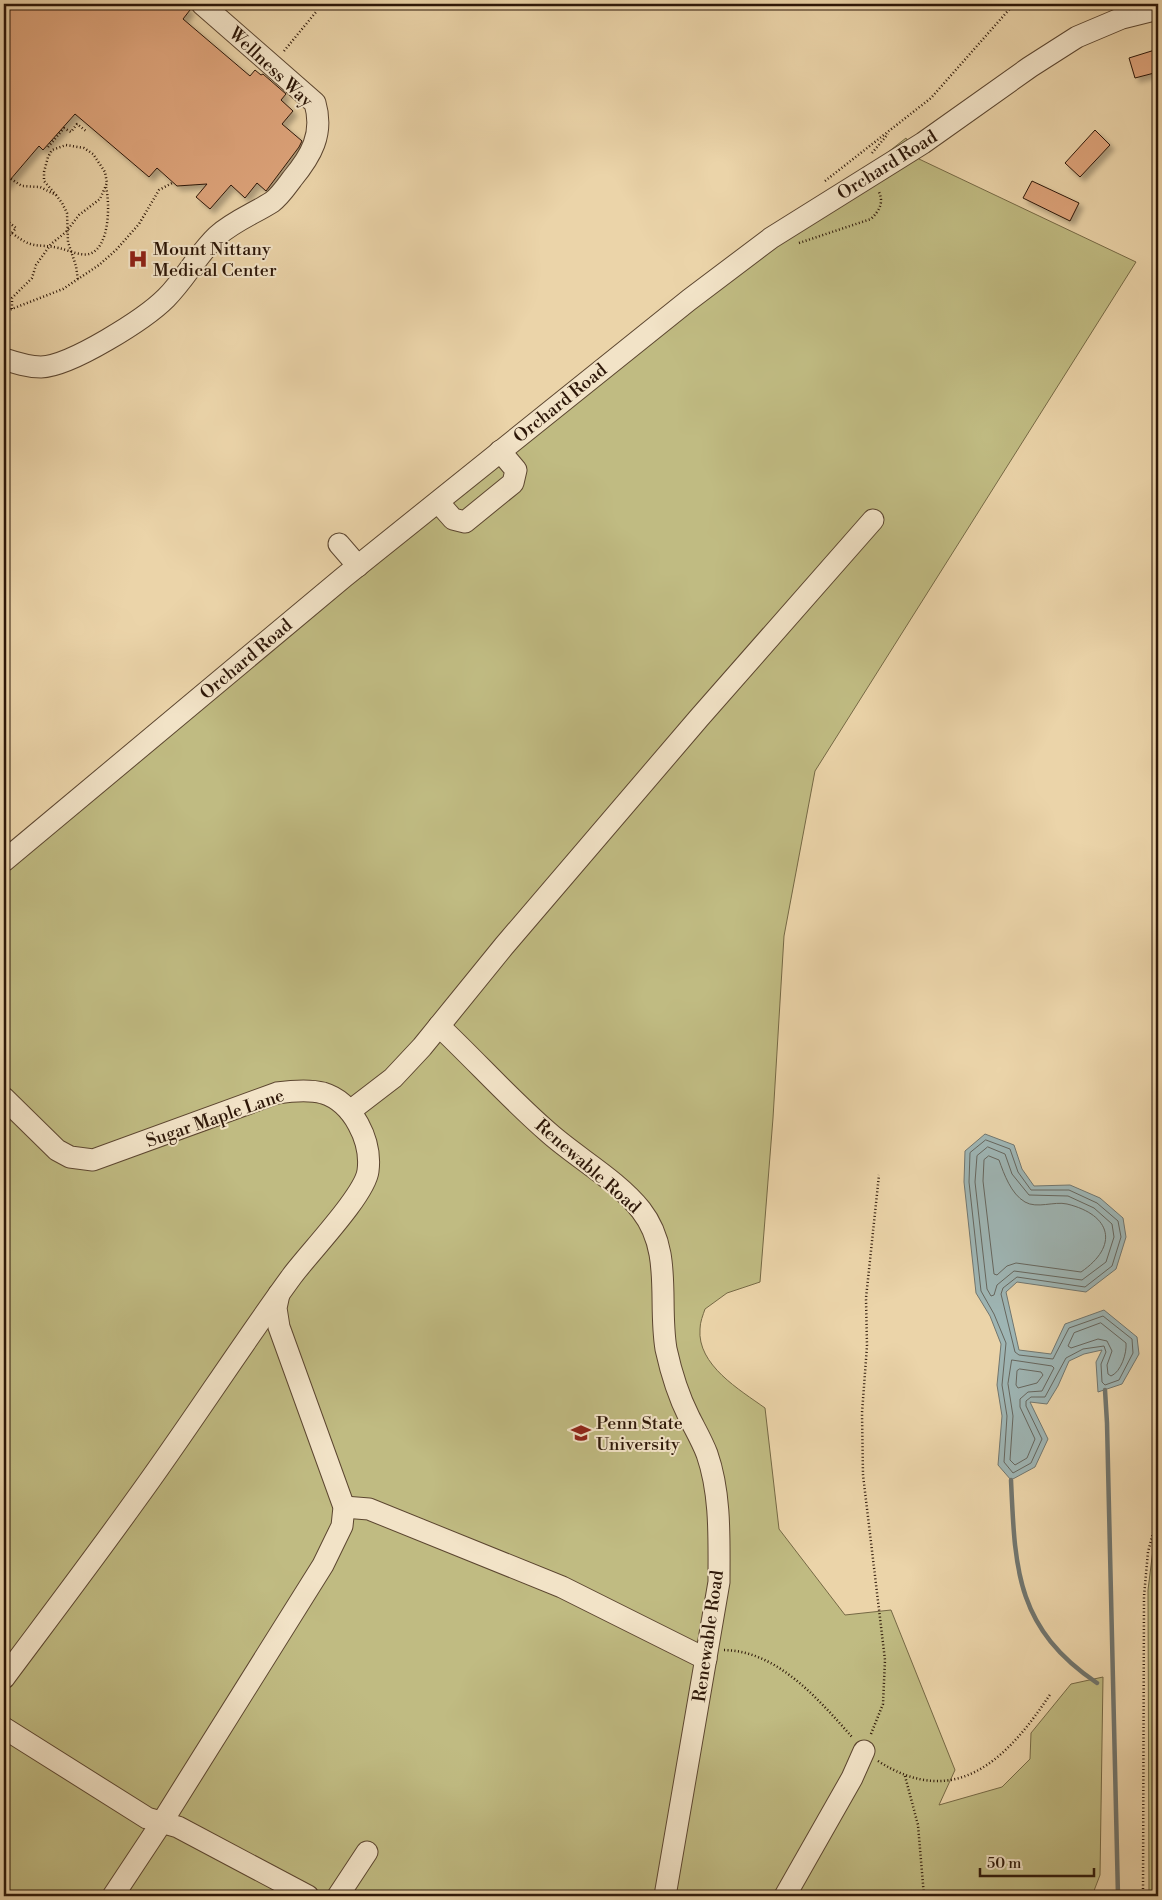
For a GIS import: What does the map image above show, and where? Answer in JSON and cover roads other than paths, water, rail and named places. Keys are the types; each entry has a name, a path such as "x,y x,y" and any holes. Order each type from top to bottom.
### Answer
{"street":[{"name":"Wellness Way","path":"4,359 31,366 55,365 92,347 145,316 188,275 220,234 233,222 250,216 274,200 313,151 317,111 315,103 202,4"},
{"name":"Orchard Road","path":"4,861 358,566 689,300 771,238 923,143 1030,67 1077,37 1122,18 1158,9"},
{"path":"438,502 453,519 465,522 513,483 516,470 500,451"},
{"path":"350,1111 393,1078 699,718 873,520"},
{"path":"339,544 358,566"},
{"name":"Renewable Road","path":"439,1026 546,1132 620,1190 640,1209 651,1225 662,1261 665,1338 673,1375 712,1469 719,1537 719,1582 665,1896"},
{"name":"Sugar Maple Lane","path":"4,1098 57,1150 70,1157 93,1160 276,1094 294,1091 324,1093 350,1111 368,1149 368,1170 365,1183 280,1294 136,1501 4,1678"},
{"path":"113,1896 162,1822 323,1565 342,1526 344,1507 279,1327 276,1308 280,1294"},
{"path":"344,1507 369,1509 562,1587 706,1654"},
{"path":"4,1728 147,1818 178,1827 308,1896"},
{"path":"785,1896 852,1778 864,1751"},
{"path":"338,1896 367,1852"}],"water":[{"path":"985,1134 1014,1145 1022,1169 1034,1186 1070,1185 1100,1198 1123,1218 1126,1237 1116,1269 1086,1292 1017,1282 1006,1292 1019,1350 1051,1354 1065,1324 1104,1310 1137,1337 1139,1354 1122,1384 1098,1392 1096,1362 1102,1350 1084,1354 1069,1361 1058,1386 1047,1404 1030,1402 1048,1439 1035,1467 1011,1480 998,1465 1002,1416 997,1385 1001,1344 990,1316 976,1293 964,1182 965,1151"}],"waterway":[{"path":"1105,1390 1118,1896"},
{"path":"1011,1480 1015,1542 1025,1595 1035,1618 1050,1641 1070,1662 1097,1683"}],"place":[{"name":"Mount Nittany Medical Center","path":"138,259"},
{"name":"Penn State University","path":"581,1433"}]}
